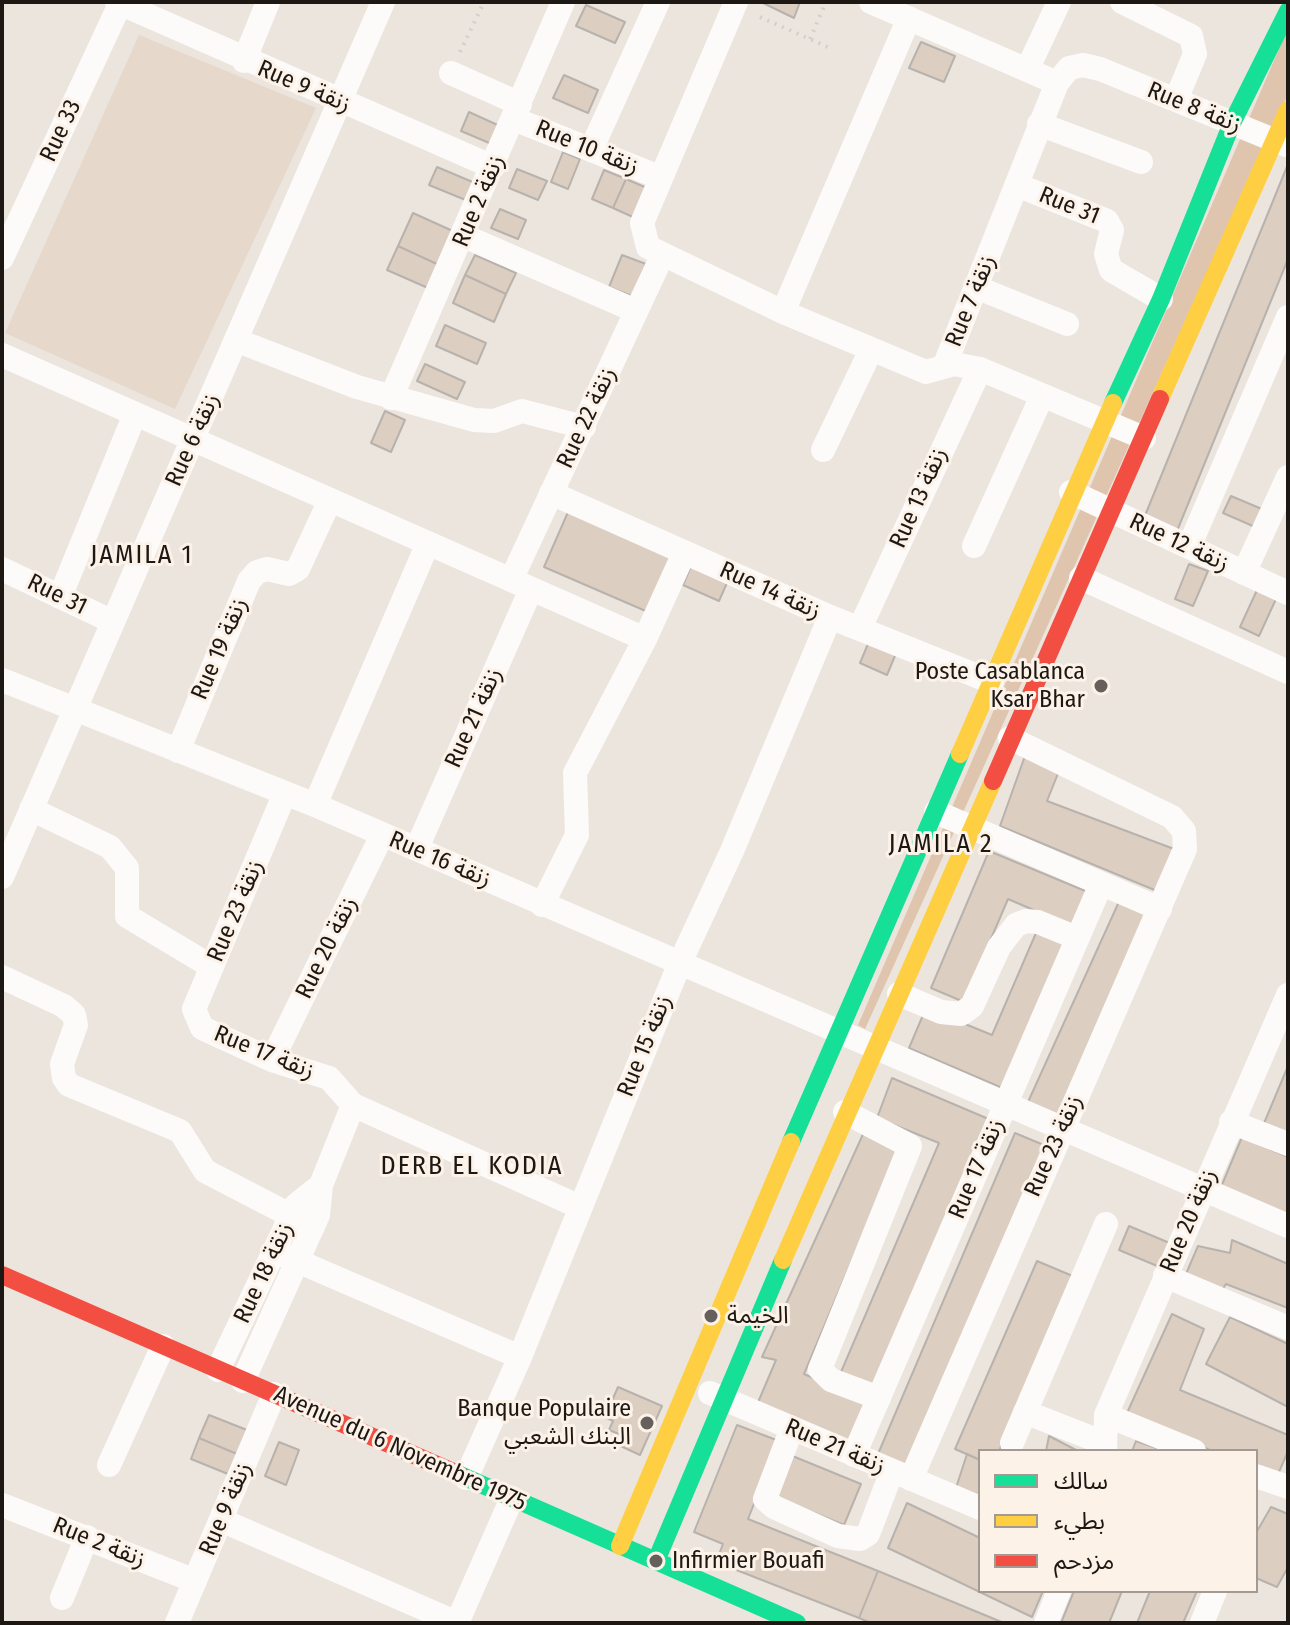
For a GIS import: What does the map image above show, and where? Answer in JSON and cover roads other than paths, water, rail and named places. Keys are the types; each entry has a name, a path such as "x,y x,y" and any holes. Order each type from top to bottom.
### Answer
{"street":[{"path":"244,61 268,2"},
{"name":"Rue 6 زنقة","path":"2,877 10,841 31,809 111,621 238,341 383,2"},
{"name":"Rue 2 زنقة","path":"391,398 464,236 563,2"},
{"path":"591,150 658,2"},
{"path":"736,2 642,223 648,247 783,312 871,350 926,372 944,367"},
{"path":"871,2 1057,83"},
{"path":"1028,68 1059,2"},
{"path":"1122,2 1191,36 1195,54 1176,100"},
{"name":"Rue 9 زنقة","path":"118,3 244,61 493,167"},
{"name":"Rue 33","path":"2,258 118,3"},
{"path":"620,1546 837,1031 936,812 1071,492 1161,299 1232,123 1288,11"},
{"path":"783,312 909,18"},
{"name":"Rue 8 زنقة","path":"1057,83 1077,66 1100,69 1281,143"},
{"name":"Rue 10 زنقة","path":"451,73 591,150 659,177"},
{"name":"Rue 7 زنقة","path":"944,367 1057,83"},
{"path":"656,1561 845,1112 974,830 1010,738 1081,578 1281,143 1288,110"},
{"path":"1039,124 1141,162"},
{"name":"Rue 31","path":"1017,185 1107,221 1112,230 1106,254 1111,270 1161,299"},
{"path":"464,236 636,311"},
{"name":"Rue 22 زنقة","path":"521,584 551,493 662,256"},
{"path":"978,288 1067,324"},
{"path":"1189,547 1288,317"},
{"path":"238,341 391,398 474,420 494,421 522,411 584,427"},
{"path":"823,450 871,350"},
{"path":"2,355 645,639"},
{"name":"Rue 7 زنقة","path":"944,367 961,364 980,369 1144,438"},
{"name":"Rue 13 زنقة","path":"860,628 980,369"},
{"path":"974,546 1042,396"},
{"path":"60,597 135,414"},
{"path":"1244,573 1288,477"},
{"name":"Rue 12 زنقة","path":"1071,492 1288,593"},
{"name":"Rue 14 زنقة","path":"551,493 830,617 992,682"},
{"name":"Rue 19 زنقة","path":"178,751 249,581 257,572 267,569 289,574 305,562 330,500"},
{"path":"315,805 428,543"},
{"path":"542,905 577,835 575,773 645,639 684,553"},
{"name":"Rue 31","path":"2,569 111,621"},
{"path":"1081,578 1288,672"},
{"name":"Rue 21 زنقة","path":"417,848 521,584"},
{"name":"Rue 15 زنقة","path":"466,1478 520,1357 679,965 732,851 830,617"},
{"name":"Rue 16 زنقة","path":"2,680 315,805 876,1048"},
{"name":"Rue 23 زنقة","path":"792,1428 765,1499 774,1507 848,1539 860,1539 868,1534 901,1475 1185,849 1184,831 1172,817 1010,738"},
{"name":"Rue 23 زنقة","path":"202,1028 194,1009 285,793"},
{"path":"31,809 110,847 127,868 127,916 212,967"},
{"path":"936,812 1160,909"},
{"name":"Rue 20 زنقة","path":"272,1060 382,835"},
{"name":"Rue 17 زنقة","path":"854,1455 1101,884"},
{"path":"899,994 941,1012 965,1013 972,1006 1008,931 1016,925 1026,921 1038,922 1077,938"},
{"path":"2,977 64,1006 74,1015 76,1025 62,1064 69,1085 180,1131 205,1171 313,1227"},
{"name":"Rue 20 زنقة","path":"1104,1447 1106,1415 1201,1189 1288,995"},
{"name":"Rue 17 زنقة","path":"202,1028 272,1060 329,1078 353,1105 580,1207"},
{"path":"876,1048 1062,1125 1288,1226"},
{"name":"Rue 18 زنقة","path":"243,1381 318,1215 321,1185 353,1105"},
{"path":"845,1112 910,1146 820,1369 831,1380 879,1398"},
{"path":"1231,1122 1288,1144"},
{"name":"Rue 18 زنقة","path":"218,1370 296,1205 321,1185"},
{"path":"1012,1443 1106,1224"},
{"path":"274,1251 520,1357"},
{"name":"Avenue du 6 Novembre 1975","path":"2,1275 797,1623"},
{"path":"1165,1276 1288,1328"},
{"path":"109,1465 163,1346"},
{"name":"Rue 21 زنقة","path":"690,1385 978,1507"},
{"name":"Rue 9 زنقة","path":"177,1623 274,1394"},
{"path":"1025,1412 1104,1447"},
{"path":"1106,1415 1189,1449"},
{"path":"1259,1484 1288,1487"},
{"path":"221,1520 457,1623 512,1498"},
{"name":"Rue 2 زنقة","path":"2,1505 195,1581"},
{"path":"62,1598 87,1537"},
{"path":"1046,1623 1058,1593"},
{"path":"1202,1623 1214,1593"}],"place":[{"name":"Poste Casablanca Ksar Bhar","path":"1101,686"},
{"name":"الخيمة","path":"711,1316"},
{"name":"Banque Populaire البنك الشعبي","path":"647,1423"},
{"name":"Infirmier Bouafi","path":"656,1561"}],"district":[{"name":"JAMILA 1","path":"142,556"},
{"name":"JAMILA 2","path":"941,845"},
{"name":"DERB EL KODIA","path":"472,1167"}]}
